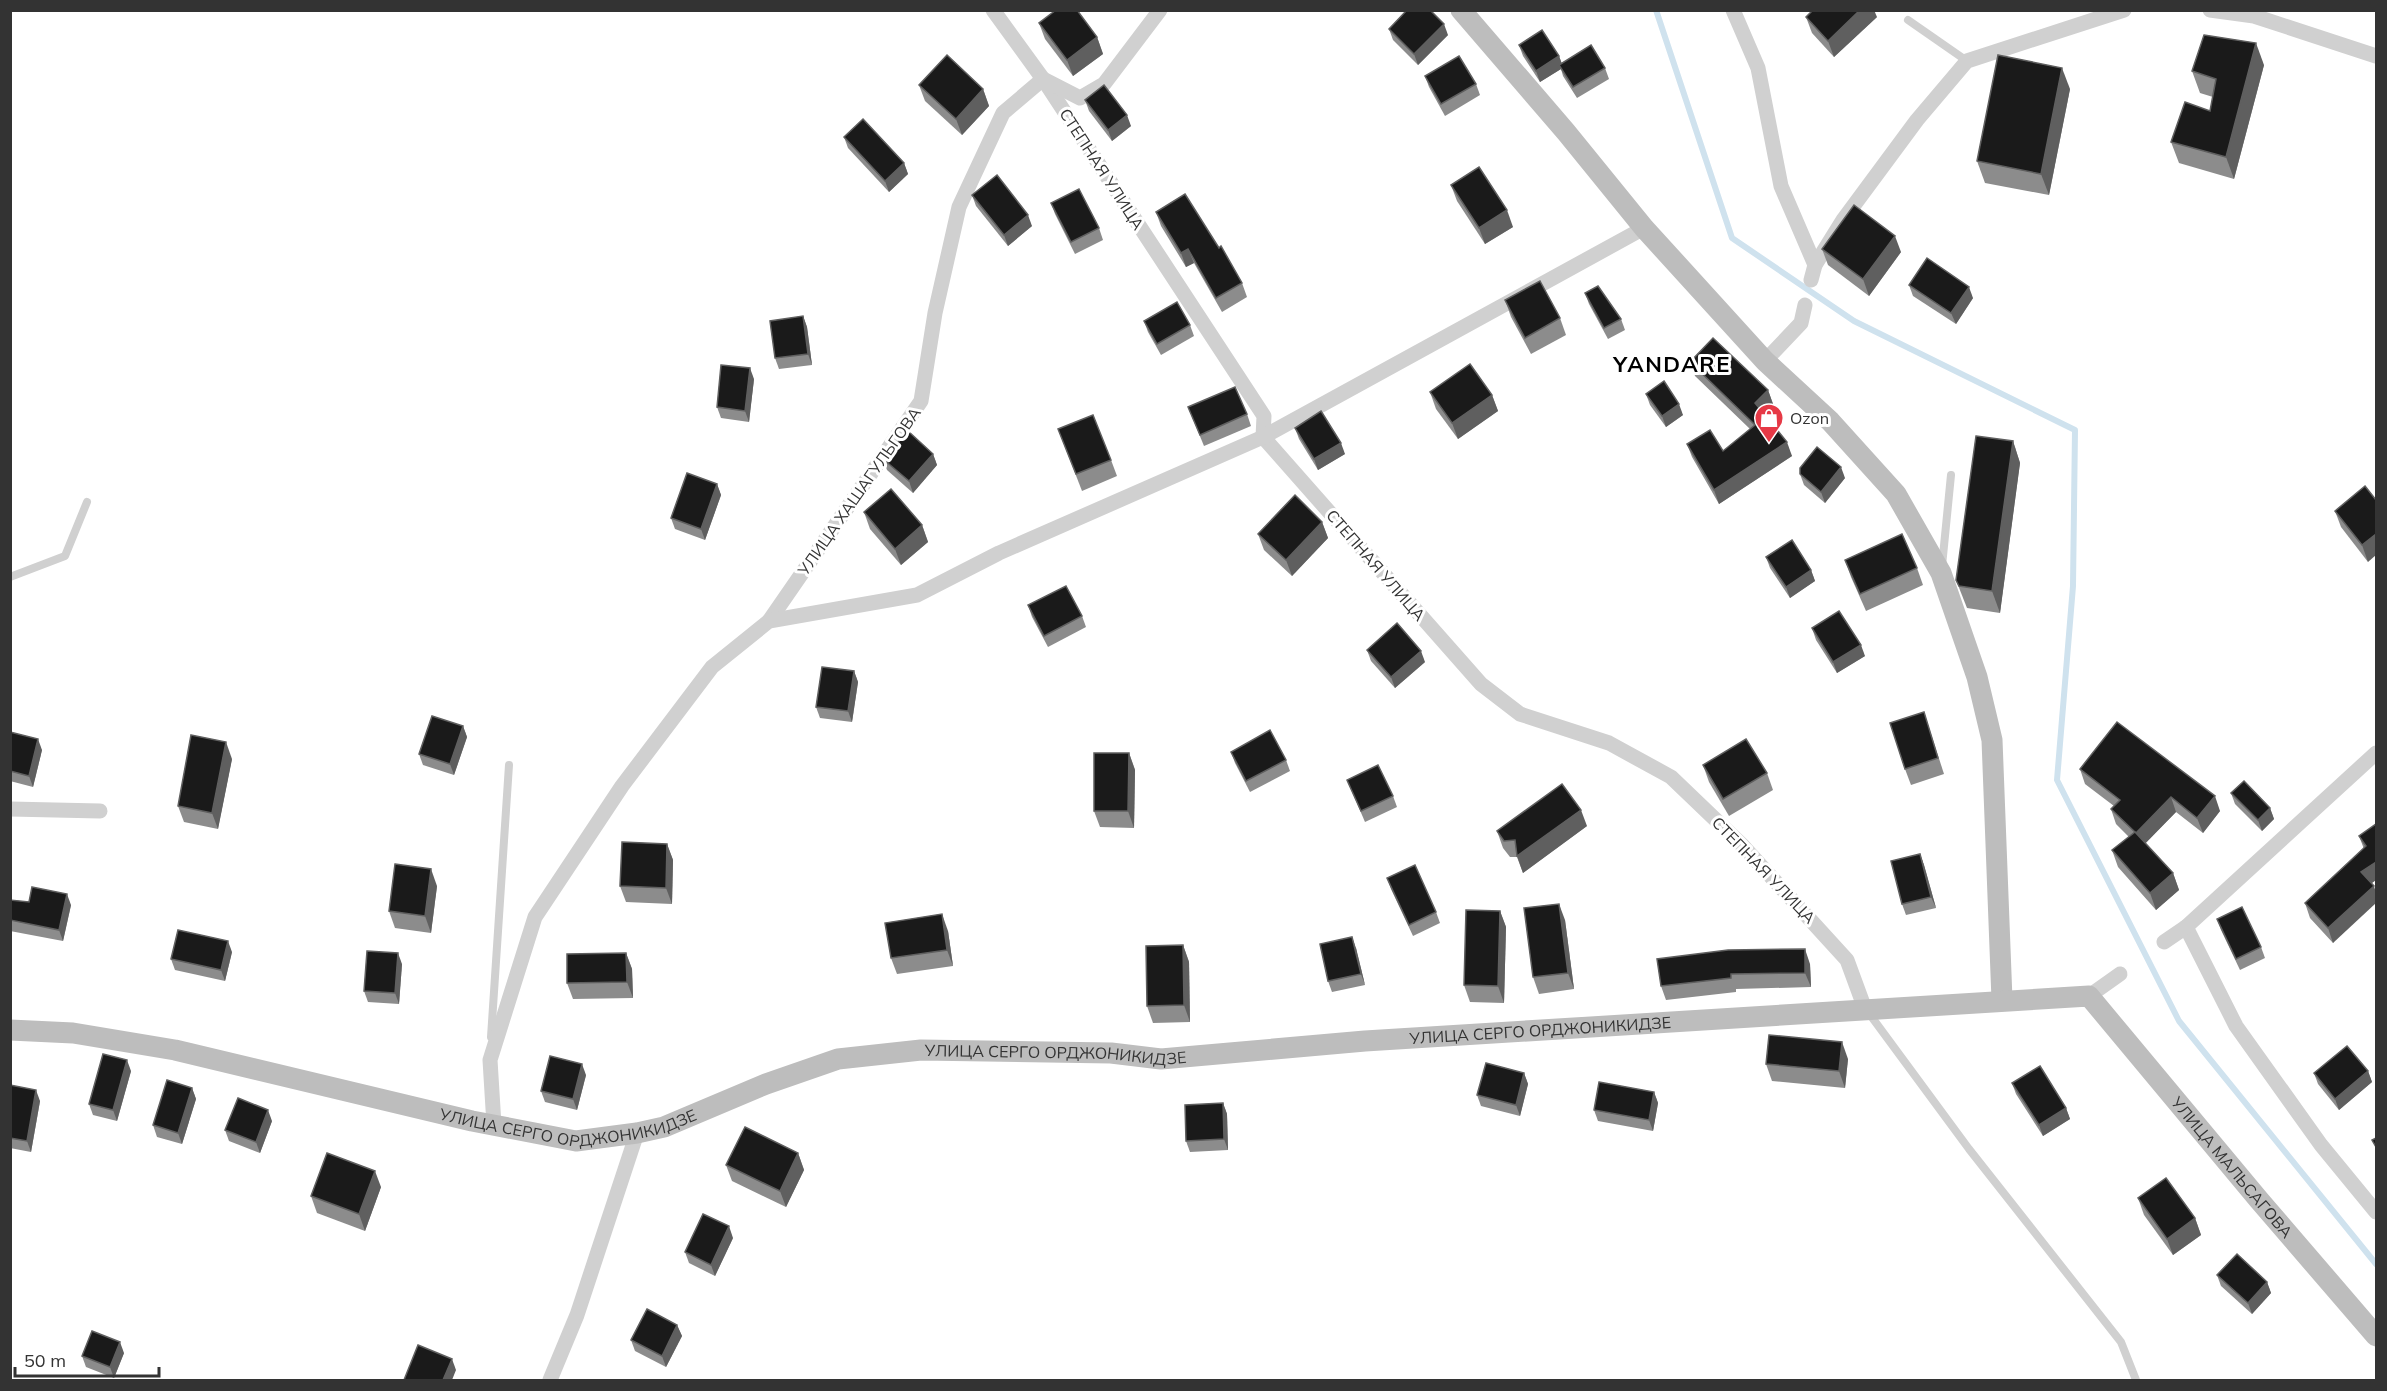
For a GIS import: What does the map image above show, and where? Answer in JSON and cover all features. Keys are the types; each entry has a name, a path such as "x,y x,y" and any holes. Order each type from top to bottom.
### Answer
{"street":[{"name":"СТЕПНАЯ УЛИЦА","path":"993,10 1043,79 1264,416 1263,437 1481,684 1520,714 1609,743 1671,777 1679,784 1743,846 1847,960 1865,1009"},
{"path":"1043,79 1080,98 1104,84 1160,10"},
{"path":"1461,10 1566,132 1644,228 1766,361 1830,421 1896,494 1941,573 1977,677 1992,740 2002,1000"},
{"path":"1733,10 1758,68 1781,186 1815,265"},
{"path":"1811,280 1815,265 1842,220 1917,120 1967,61 2124,10"},
{"path":"2210,10 2254,16 2376,56"},
{"name":"УЛИЦА ХАШАГУЛЬГОВА","path":"769,621 921,401 935,313 959,207 1003,113 1043,79"},
{"path":"494,1125 490,1060 535,918 622,786 712,667 769,621 917,595 999,553 1263,437 1644,228"},
{"path":"1766,361 1801,323 1805,305"},
{"path":"2164,942 2186,927 2376,753"},
{"path":"10,809 100,811"},
{"path":"2186,927 2236,1026 2321,1145 2376,1212"},
{"path":"2089,996 2120,974"},
{"name":"УЛИЦА СЕРГО ОРДЖОНИКИДЗЕ","path":"10,1030 73,1033 175,1050 494,1125 576,1141 637,1134 664,1127 766,1084 838,1059 921,1050 1111,1053 1161,1059 1365,1041 2089,996"},
{"name":"УЛИЦА МАЛЬСАГОВА","path":"2089,996 2376,1336"},
{"path":"550,1380 577,1316 637,1134"}],"lane":[{"path":"1908,20 1967,61"},
{"path":"1941,573 1951,475"},
{"path":"10,577 65,556 87,502"},
{"path":"490,1060 508,765"},
{"path":"1865,1009 1969,1149 2121,1342 2136,1380"}],"building":[{"path":"1056,10 1077,10 1097,37 1067,60 1039,23"},
{"path":"1407,10 1430,10 1444,24 1414,54 1389,29"},
{"path":"1813,10 1860,10 1828,41 1806,17"},
{"path":"1542,30 1559,56 1536,71 1519,45"},
{"path":"2204,35 2256,43 2226,157 2171,142 2185,102 2210,111 2216,79 2192,71"},
{"path":"1591,45 1605,68 1573,87 1559,65"},
{"path":"947,55 983,89 956,119 919,85"},
{"path":"1998,55 2062,68 2041,174 1977,161"},
{"path":"1459,56 1476,84 1441,104 1425,76"},
{"path":"1104,85 1127,115 1108,130 1085,100"},
{"path":"863,119 904,163 885,181 844,137"},
{"path":"1479,167 1507,210 1479,228 1451,185"},
{"path":"997,175 1028,215 1004,235 972,195"},
{"path":"1079,189 1099,228 1071,242 1051,203"},
{"path":"1185,194 1219,248 1221,246 1242,283 1216,298 1188,249 1181,253 1156,212"},
{"path":"1854,205 1895,236 1863,279 1822,249"},
{"path":"1927,258 1969,287 1951,313 1909,285"},
{"path":"1540,281 1560,318 1525,338 1505,300"},
{"path":"1598,286 1621,319 1604,328 1585,293"},
{"path":"1177,302 1190,325 1157,344 1144,321"},
{"path":"803,316 808,354 775,358 770,321"},
{"path":"1713,338 1768,390 1755,403 1787,442 1714,490 1687,444 1710,430 1723,451 1755,425 1690,362"},
{"path":"1470,364 1492,395 1452,423 1430,392"},
{"path":"721,365 750,368 745,411 717,407"},
{"path":"1664,381 1679,404 1662,416 1646,394"},
{"path":"1235,387 1247,414 1200,435 1188,407"},
{"path":"1321,411 1341,443 1314,459 1295,428"},
{"path":"1093,415 1111,460 1076,474 1058,429"},
{"path":"908,431 933,454 909,481 883,459"},
{"path":"1976,436 2013,441 1992,591 1959,586 1956,580"},
{"path":"1817,447 1841,467 1821,492 1800,474 1800,468"},
{"path":"687,473 717,484 701,529 671,518"},
{"path":"2365,486 2376,500 2376,534 2362,545 2335,511"},
{"path":"891,489 922,525 895,549 864,512"},
{"path":"1295,495 1322,522 1286,560 1258,534"},
{"path":"1902,534 1917,568 1860,594 1845,560"},
{"path":"1792,540 1811,570 1786,587 1766,557"},
{"path":"1066,586 1082,616 1044,636 1028,605"},
{"path":"1839,611 1861,645 1833,662 1812,628"},
{"path":"1397,623 1421,651 1391,677 1367,650"},
{"path":"822,667 854,671 848,711 816,707"},
{"path":"1924,712 1938,758 1905,769 1890,723"},
{"path":"432,716 463,726 450,764 419,754"},
{"path":"2117,722 2215,796 2197,818 2171,797 2136,833 2111,809 2120,800 2080,769"},
{"path":"1270,730 1286,760 1246,781 1231,752"},
{"path":"10,732 38,739 29,776 10,771"},
{"path":"191,735 226,742 212,813 178,806"},
{"path":"1746,739 1767,773 1723,799 1703,765"},
{"path":"1094,753 1129,753 1128,811 1094,811"},
{"path":"1378,765 1393,796 1361,811 1347,780"},
{"path":"2244,781 2270,808 2258,820 2231,793"},
{"path":"1562,784 1581,810 1517,856 1515,840 1504,841 1497,831"},
{"path":"2376,824 2376,862 2361,872 2374,886 2328,928 2305,903 2366,846 2359,836"},
{"path":"2135,832 2173,873 2150,893 2112,850"},
{"path":"622,842 667,844 666,888 620,886"},
{"path":"1920,854 1931,897 1902,904 1891,861"},
{"path":"395,864 431,869 425,916 389,911"},
{"path":"1415,865 1436,912 1409,925 1387,878"},
{"path":"32,887 67,894 59,930 10,920 10,900 29,902"},
{"path":"1559,904 1568,973 1533,977 1524,908"},
{"path":"2242,907 2261,947 2236,959 2217,919"},
{"path":"1466,910 1500,911 1498,986 1464,985"},
{"path":"942,914 947,950 891,958 885,923"},
{"path":"178,930 228,941 221,970 171,959"},
{"path":"1352,937 1361,974 1328,981 1320,944"},
{"path":"1183,945 1184,1005 1147,1006 1146,946"},
{"path":"1805,949 1805,973 1731,974 1731,978 1661,986 1657,959 1728,950"},
{"path":"367,951 398,953 395,993 364,991"},
{"path":"626,953 627,982 567,983 567,954"},
{"path":"1769,1035 1842,1042 1839,1071 1766,1064"},
{"path":"2347,1046 2368,1071 2335,1099 2314,1073"},
{"path":"103,1054 127,1060 113,1110 89,1104"},
{"path":"550,1056 582,1064 573,1099 541,1091"},
{"path":"1486,1063 1524,1073 1516,1105 1477,1095"},
{"path":"2040,1066 2066,1108 2039,1125 2012,1083"},
{"path":"167,1080 192,1088 178,1133 153,1125"},
{"path":"1599,1082 1654,1092 1649,1120 1594,1110"},
{"path":"10,1085 36,1090 27,1141 10,1138"},
{"path":"238,1098 268,1110 256,1142 225,1130"},
{"path":"1223,1103 1224,1139 1186,1141 1185,1105"},
{"path":"745,1127 798,1153 780,1191 726,1165"},
{"path":"327,1153 375,1171 359,1214 311,1196"},
{"path":"2166,1178 2195,1218 2167,1239 2138,1198"},
{"path":"703,1214 729,1226 711,1265 685,1252"},
{"path":"2237,1254 2267,1282 2248,1303 2217,1275"},
{"path":"647,1309 677,1325 662,1356 631,1340"},
{"path":"92,1331 120,1342 110,1367 82,1356"},
{"path":"418,1345 452,1359 443,1380 404,1380"}],"waterway":[{"path":"1656,10 1732,238 1854,321 2075,430 2073,586 2057,780 2179,1021 2376,1264"}],"place":[{"name":"Ozon","path":"1769,444"}],"district":[{"name":"YANDARE","path":"1672,364"}]}
